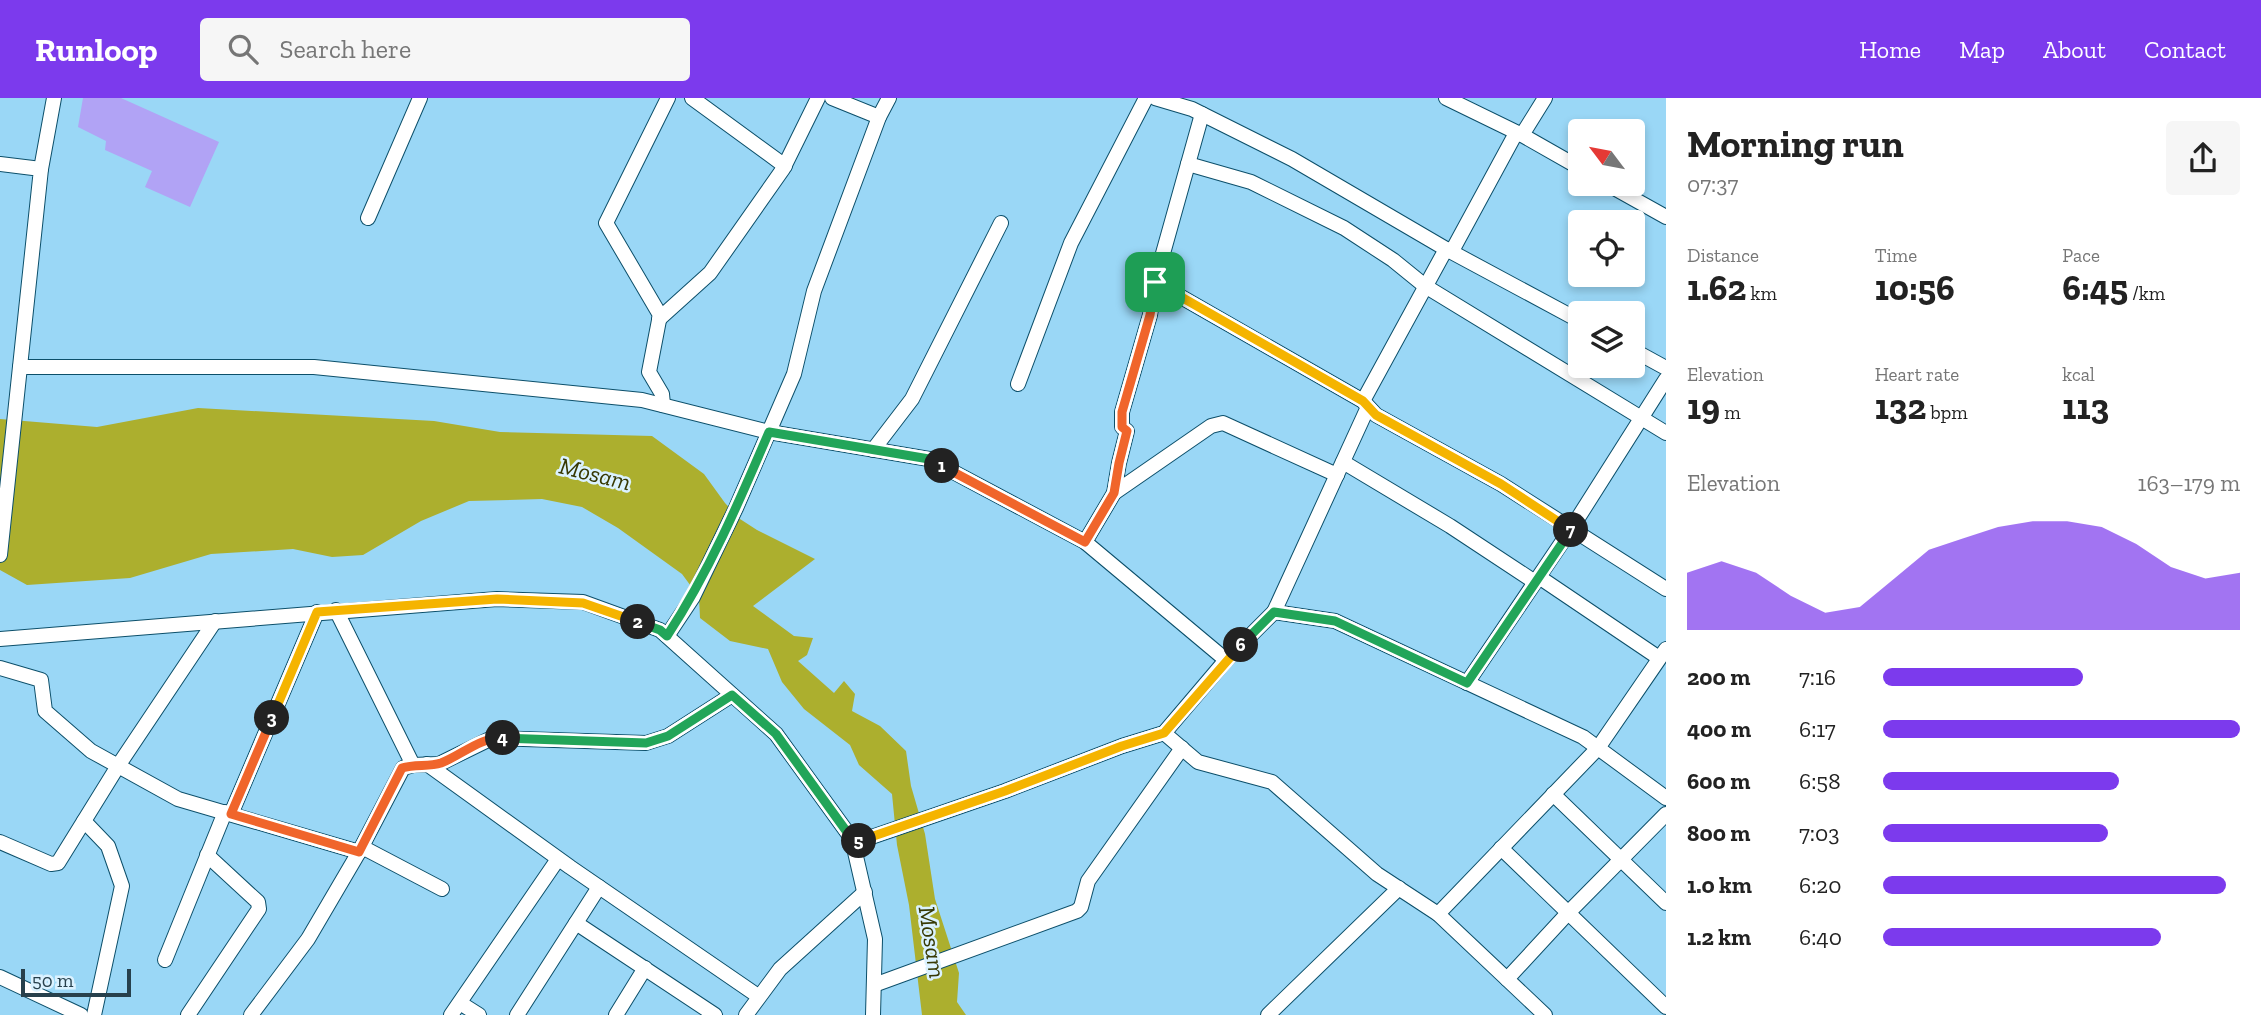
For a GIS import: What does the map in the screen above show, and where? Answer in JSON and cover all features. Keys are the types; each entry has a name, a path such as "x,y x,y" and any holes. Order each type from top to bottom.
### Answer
{"street":[{"path":"0,555 41,169 54,98"},
{"path":"368,218 420,98"},
{"path":"663,405 662,394 649,372 660,315 606,223 668,98"},
{"path":"692,98 785,166"},
{"path":"659,318 705,279 785,166 818,98"},
{"path":"832,98 878,117"},
{"path":"667,636 693,597 736,508 794,374 814,291 878,117 889,98"},
{"path":"1018,384 1072,243 1146,98"},
{"path":"1155,98 1197,107 1568,314"},
{"path":"1446,98 1568,161"},
{"path":"855,841 1005,791 1122,746 1164,733 1226,660 1274,612 1340,469 1366,404 1425,286 1519,134 1545,98"},
{"path":"1085,542 1114,493 1127,431 1122,427 1122,412 1150,315 1155,282 1188,164 1197,107"},
{"path":"0,163 41,169"},
{"path":"1188,164 1251,182 1344,228 1393,260 1425,286 1666,433"},
{"path":"1628,196 1666,217"},
{"path":"873,450 912,398 1001,223"},
{"path":"1155,282 1366,404 1376,415 1501,484 1666,589"},
{"path":"1645,357 1666,369"},
{"path":"20,367 314,368 642,400 769,432 929,459 1085,542 1226,660"},
{"path":"1467,683 1572,529 1666,379"},
{"path":"1114,493 1211,426 1223,423 1340,469 1459,531 1663,654 1598,748 1438,914"},
{"path":"0,639 497,599 583,603 660,630 776,734 855,841 875,939 873,1015"},
{"path":"336,610 420,765 758,996"},
{"path":"165,960 207,855 317,612"},
{"path":"1274,612 1335,621 1583,737 1666,798"},
{"path":"0,842 55,864 61,859 118,766 215,621"},
{"path":"0,668 41,680 45,711 92,751 178,799 361,849 442,889"},
{"path":"251,1015 308,939 361,849 402,768 439,764 492,738 646,743 668,736 732,695"},
{"path":"1164,733 1198,762 1272,782 1377,874 1438,914 1545,1015"},
{"path":"874,985 1074,912 1081,907 1088,881 1182,748"},
{"path":"1553,794 1666,903"},
{"path":"1507,979 1666,814"},
{"path":"84,821 108,846 122,886 94,1015"},
{"path":"1501,848 1666,1007"},
{"path":"188,1015 259,909 258,902 207,855"},
{"path":"479,1015 455,1009 558,859"},
{"path":"523,1013 599,887"},
{"path":"1268,1015 1399,888"},
{"path":"746,1015 780,969 864,892"},
{"path":"576,923 715,1015"},
{"path":"616,1015 645,968"},
{"path":"0,977 81,1015"}],"water":[{"name":"Mosam","path":"198,408 434,421 500,432 652,436 704,474 740,519 815,559 753,606 794,636 813,638 807,655 798,661 834,693 844,681 855,694 852,711 880,726 906,751 911,786 925,834 935,899 959,973 957,1002 966,1015 922,1015 892,794 859,765 850,745 804,709 782,682 768,649 730,641 700,618 699,597 682,574 618,528 582,507 542,499 469,501 421,521 363,555 332,557 293,549 211,554 130,578 27,585 0,570 0,419 97,427"}],"building":[{"path":"83,98 121,98 219,142 190,207 145,187 152,171 105,150 106,141 78,127"}],"route":[{"path":"1155,282 1363,401 1376,415 1501,484 1572,529 1467,683 1335,621 1274,612 1226,660 1164,733 857,842 852,839 776,734 732,695 668,736 646,743 492,738 439,764 402,768 359,852 231,814 317,612 497,599 583,603 660,630 667,636 693,597 769,432 929,459 1085,542 1114,493 1127,431 1122,427 1122,412 1150,315 1155,282"}]}
